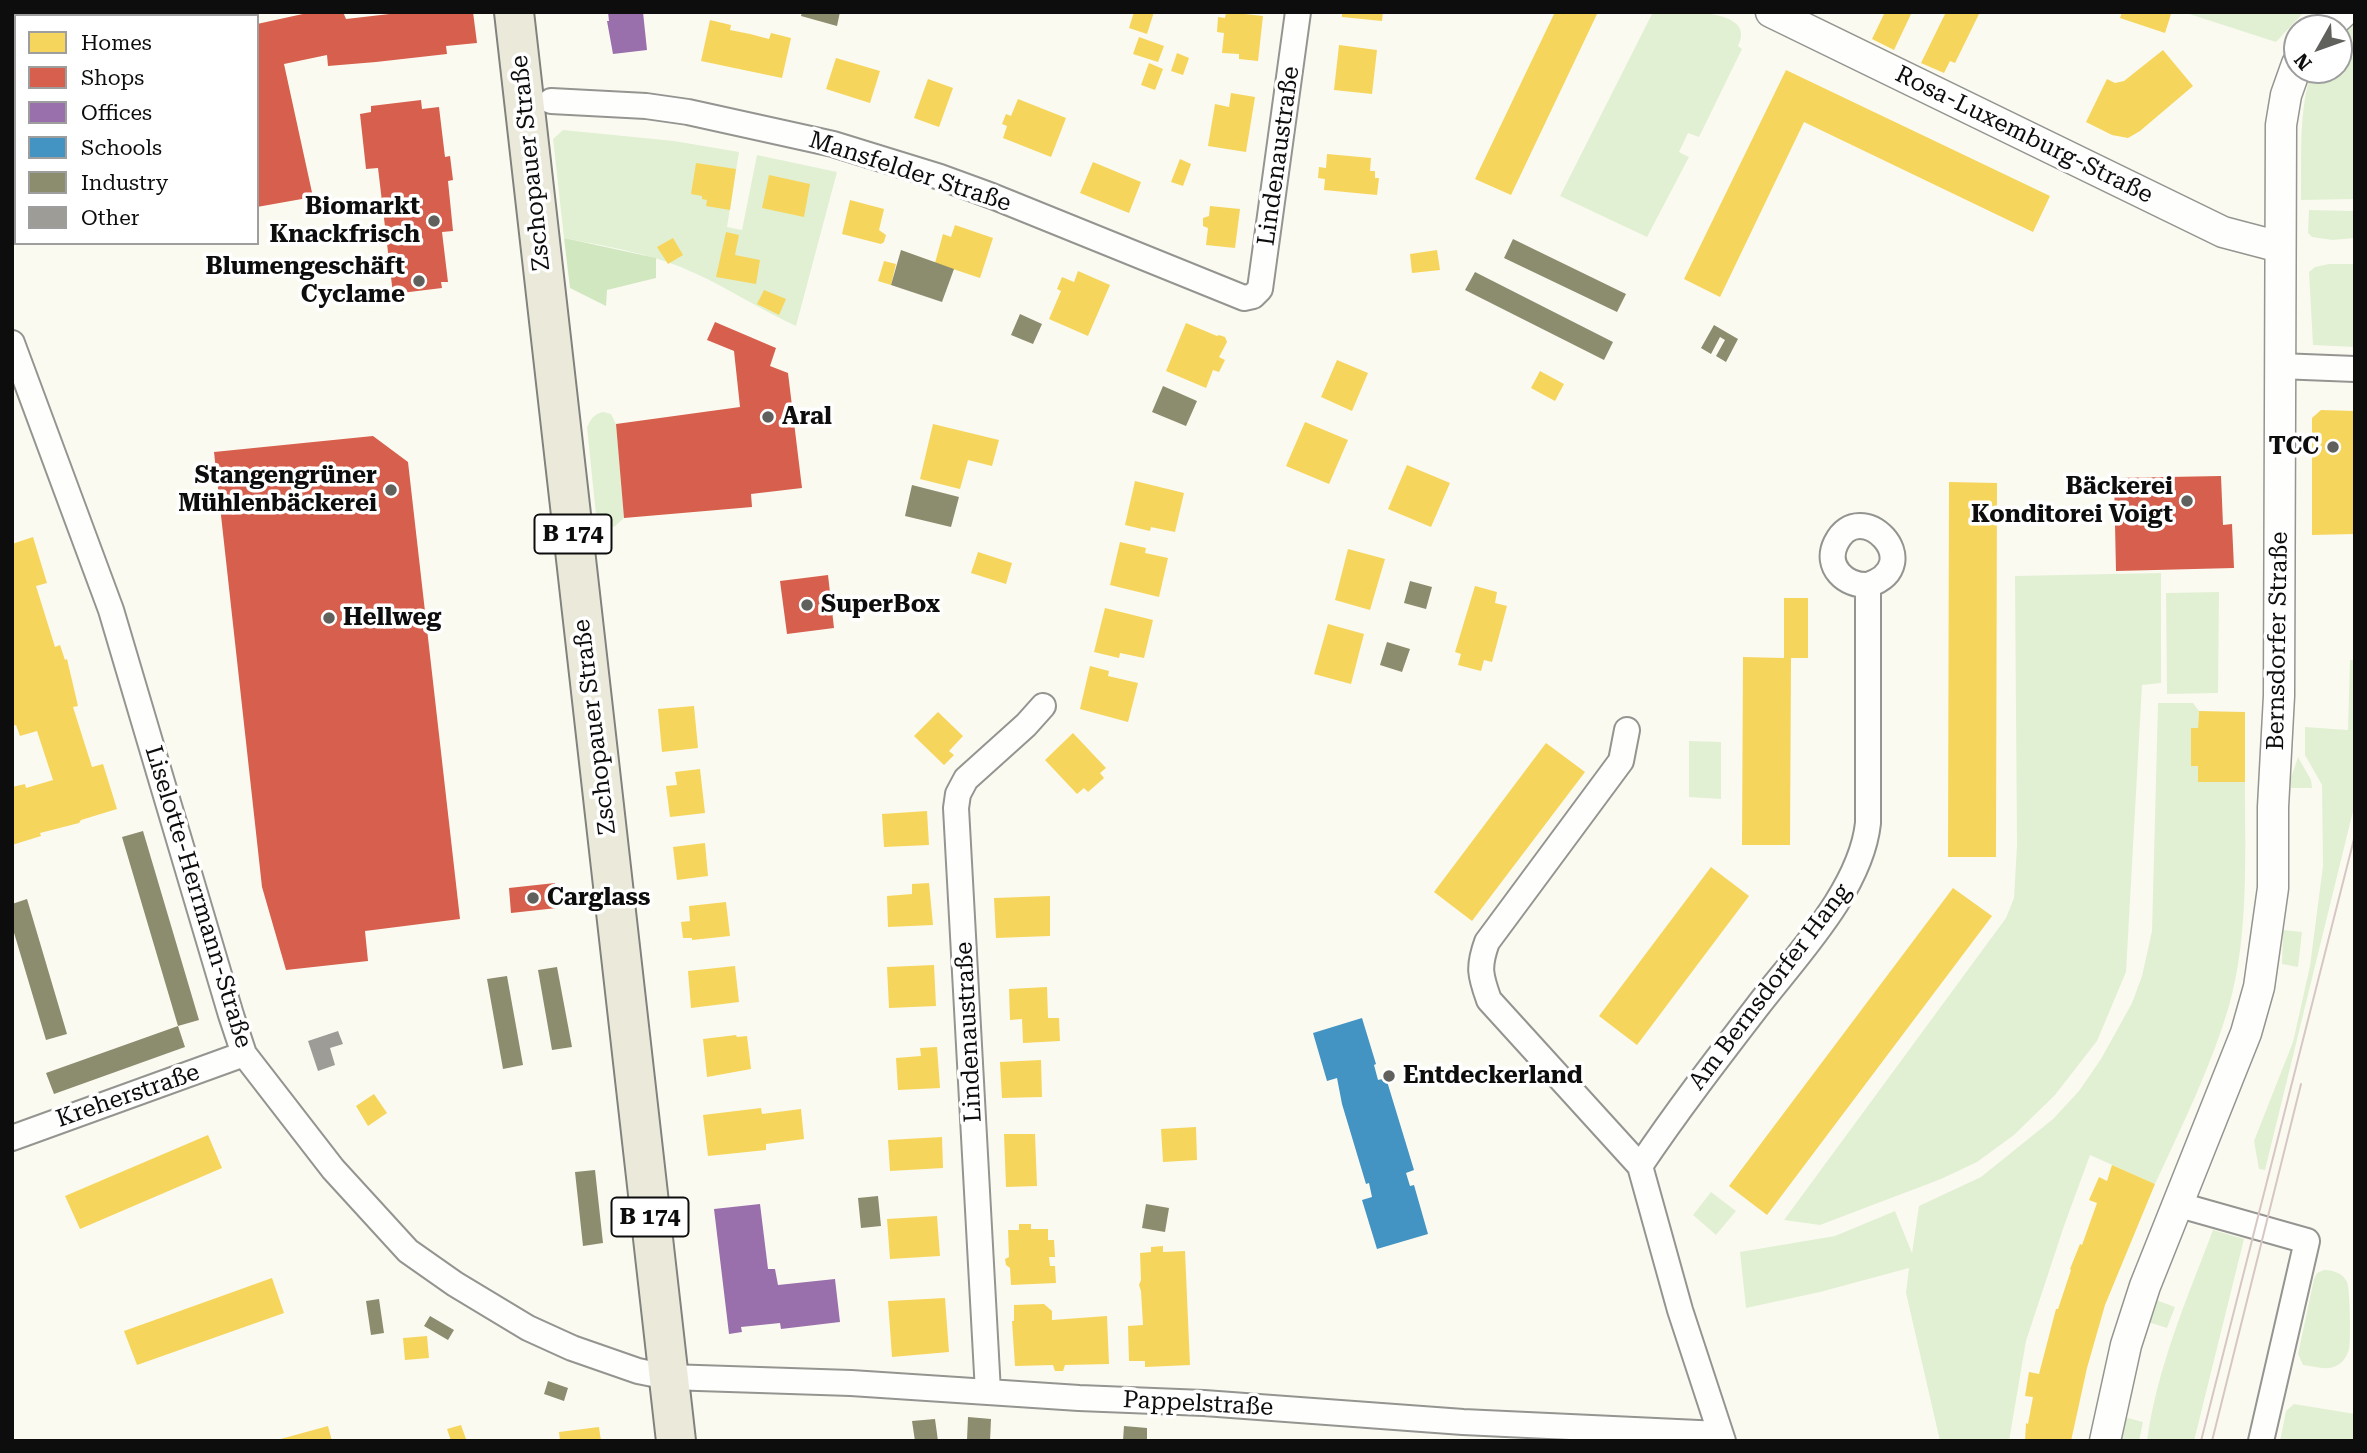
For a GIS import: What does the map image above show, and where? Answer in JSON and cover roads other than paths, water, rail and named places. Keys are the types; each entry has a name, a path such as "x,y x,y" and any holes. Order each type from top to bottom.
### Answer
{"main road":[{"name":"Zschopauer Straße","path":"514,12 676,1441"}],"street":[{"name":"Lindenaustraße","path":"1253,296 1260,289 1298,12"},
{"name":"Rosa-Luxemburg-Straße","path":"1771,12 2223,232 2280,247"},
{"name":"Bernsdorfer Straße","path":"2105,1441 2126,1345 2145,1286 2246,1033 2259,987 2273,887 2273,807 2279,696 2281,125 2290,84"},
{"name":"Mansfelder Straße","path":"551,101 646,106 688,112 833,144 946,179 1042,215 1244,298 1253,296"},
{"name":"Liselotte-Herrmann-Straße","path":"12,342 111,610 230,1015 244,1054 333,1169 408,1251 455,1284 528,1328 611,1362 668,1377"},
{"path":"2279,366 2355,369"},
{"name":"Am Bernsdorfer Hang","path":"1640,1166 1698,1084 1832,909 1863,852 1868,823 1868,585"},
{"name":"Lindenaustraße","path":"988,1392 956,808 958,794 966,779 1043,706"},
{"path":"1627,730 1622,761 1487,942 1480,961 1481,977 1489,1000 1640,1166 1680,1310 1722,1437"},
{"name":"Kreherstraße","path":"12,1138 244,1054"},
{"path":"2176,1204 2307,1241 2261,1441"},
{"name":"Pappelstraße","path":"668,1377 851,1383 1204,1403 1722,1437"}],"tram line":[{"path":"2201,1441 2355,835"},
{"path":"2212,1441 2301,1084"}],"place":[{"name":"Biomarkt Knackfrisch","path":"434,221"},
{"name":"Blumengeschäft Cyclame","path":"419,281"},
{"name":"Aral","path":"768,417"},
{"name":"TCC","path":"2333,447"},
{"name":"Stangengrüner Mühlenbäckerei","path":"391,490"},
{"name":"Bäckerei Konditorei Voigt","path":"2187,501"},
{"name":"SuperBox","path":"807,605"},
{"name":"Hellweg","path":"329,618"},
{"name":"Carglass","path":"533,898"},
{"name":"Entdeckerland","path":"1389,1076"}]}
